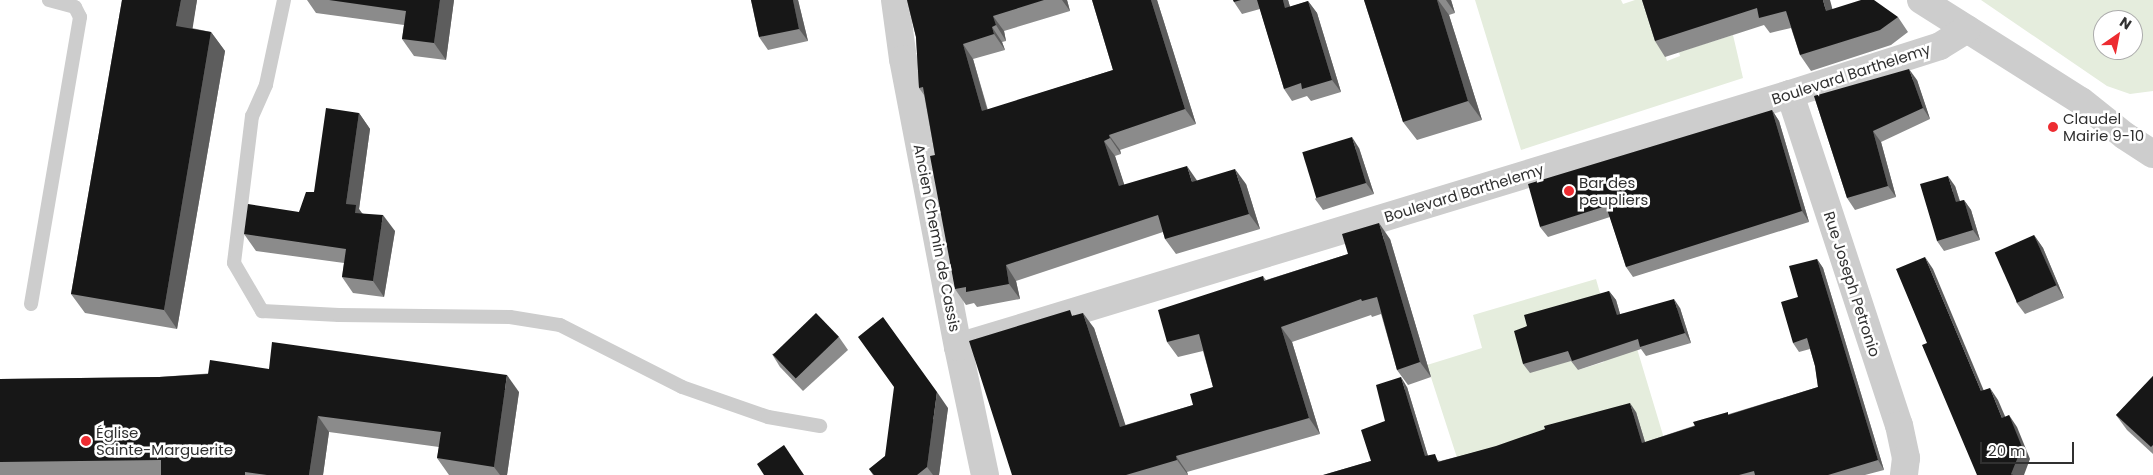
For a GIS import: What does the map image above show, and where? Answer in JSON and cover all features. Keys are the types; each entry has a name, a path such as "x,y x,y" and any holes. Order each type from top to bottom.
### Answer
{"street":[{"name":"Ancien Chemin de Cassis","path":"895,0 903,59 958,347 985,475"},
{"path":"1921,0 2081,101 2125,136 2153,154"},
{"name":"Boulevard Barthelemy","path":"958,347 1790,94 1940,46 1967,29"},
{"name":"Rue Joseph Petronio","path":"1790,94 1899,425 1906,458 1904,475"}],"lane":[{"path":"31,304 80,17 75,7 49,0"},
{"path":"284,0 266,85 252,116 234,263 262,311 339,315 510,317 560,325 682,387 768,417 820,426"}],"green space":[{"path":"1475,0 1621,0 1623,4 1635,0 1648,0 1667,61 1680,56 1679,52 1733,35 1743,78 1521,150"},
{"path":"1981,0 2153,0 2153,91 2130,94 2107,86"},
{"path":"1596,279 1604,307 1621,324 1629,322 1675,475 1655,475 1636,413 1460,467 1427,365 1482,348 1473,315","holes":["1588,307 1604,362 1578,370 1574,359"]}],"building":[{"path":"122,0 181,0 176,26 211,32 164,310 71,294"},
{"path":"329,0 440,0 434,43 402,39 406,11"},
{"path":"751,0 793,0 799,29 759,37"},
{"path":"907,0 1044,0 993,16 996,25 992,27 994,34 963,44 982,111 1113,70 1092,0 1151,0 1185,109 1109,135 1110,138 1104,141 1119,186 1187,166 1192,182 1235,169 1249,214 1165,239 1158,215 1006,265 1009,284 966,292 966,287 955,289 930,156 935,155 923,87 919,88 916,37"},
{"path":"1257,0 1283,0 1285,8 1308,1 1332,80 1302,89 1301,83 1284,89"},
{"path":"1364,0 1437,0 1468,101 1403,122"},
{"path":"1642,0 1823,0 1826,11 1861,0 1874,0 1898,17 1880,30 1800,55 1786,11 1759,18 1757,8 1655,41"},
{"path":"1909,69 1923,108 1873,131 1888,186 1847,198 1814,96"},
{"path":"326,108 359,113 346,204 356,205 355,213 383,215 373,281 342,277 346,249 244,234 248,204 299,212 306,192 314,192"},
{"path":"1772,110 1802,211 1626,267 1606,206 1540,227 1528,184"},
{"path":"1352,137 1366,183 1316,198 1302,152"},
{"path":"1948,176 1956,202 1964,200 1973,230 1937,241 1920,184"},
{"path":"1379,223 1420,362 1397,370 1377,297 1362,301 1361,299 1281,327 1309,418 1176,456 1177,460 1126,475 1012,475 969,341 1070,310 1072,316 1083,313 1120,427 1193,405 1190,394 1213,387 1199,334 1167,342 1158,310 1263,276 1264,281 1348,254 1342,234"},
{"path":"2034,235 2056,285 2017,303 1995,252"},
{"path":"1925,257 1981,391 1990,388 2002,418 2009,415 2022,447 2011,474 2013,475 1977,475 1922,345 1927,343 1896,269"},
{"path":"1817,259 1878,460 1828,475 1755,475 1754,471 1739,475 1323,475 1371,461 1361,430 1385,421 1376,385 1401,377 1425,456 1435,454 1438,462 1496,446 1545,429 1544,426 1630,403 1642,443 1695,426 1693,422 1728,412 1728,415 1818,387 1815,366 1807,338 1793,343 1781,302 1798,297 1789,266"},
{"path":"1609,291 1617,315 1674,299 1685,333 1640,347 1638,339 1572,361 1568,351 1523,364 1514,331 1527,326 1524,315"},
{"path":"816,313 839,337 796,378 773,355"},
{"path":"883,317 937,392 927,467 917,475 874,475 869,469 885,456 894,387 858,337"},
{"path":"272,342 507,375 494,467 437,458 441,432 318,416 309,475 267,475 245,472 245,475 161,475 161,460 0,462 0,379 159,377 208,374 210,360 269,369"},
{"path":"2153,376 2153,445 2151,447 2116,415"},
{"path":"784,445 804,475 764,475 757,464"}],"place":[{"name":"Claudel Mairie 9-10","path":"2053,127"},
{"name":"Bar des peupliers","path":"1569,191"},
{"name":"Église Sainte-Marguerite","path":"86,441"}]}
